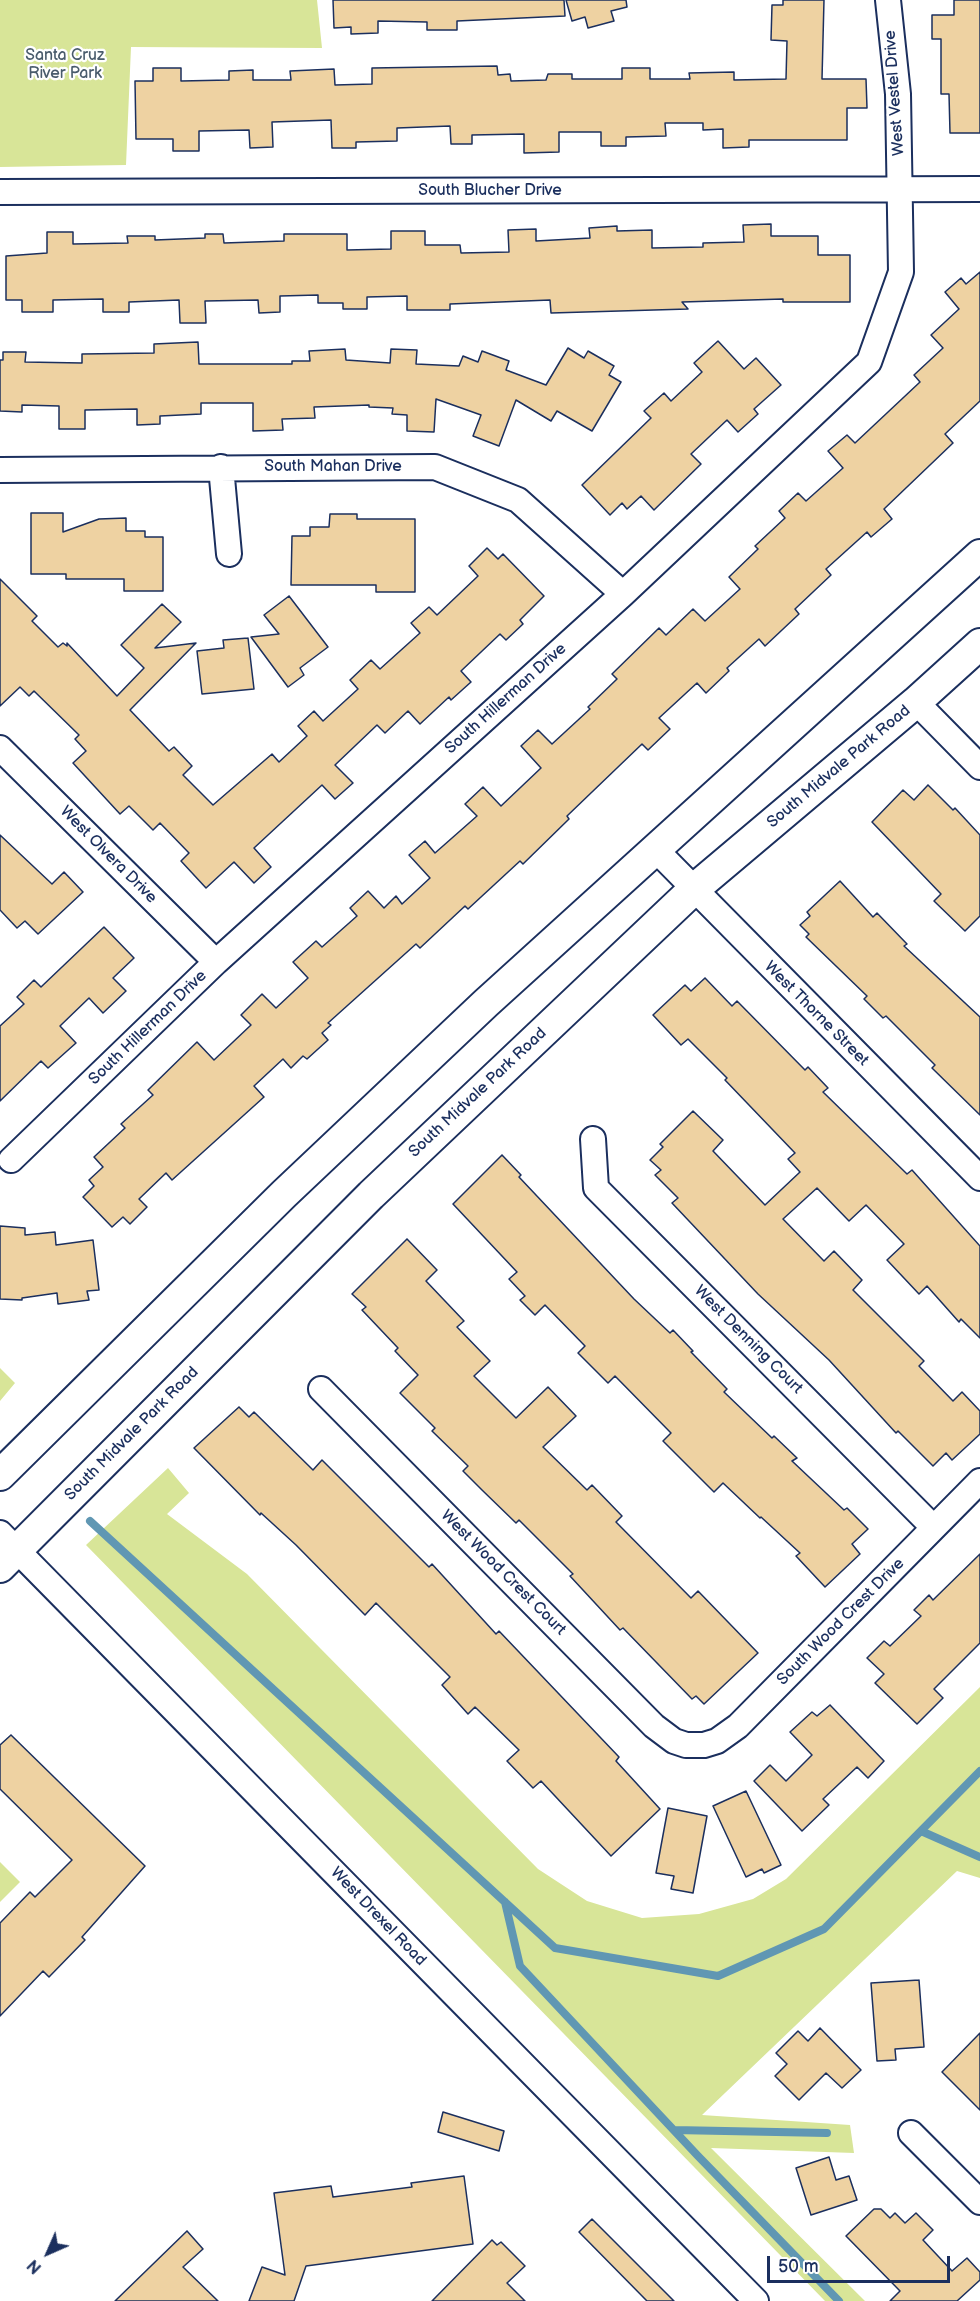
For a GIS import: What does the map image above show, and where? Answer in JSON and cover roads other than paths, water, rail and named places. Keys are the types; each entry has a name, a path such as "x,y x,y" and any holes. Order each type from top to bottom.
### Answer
{"main road":[{"path":"0,1475 284,1194 654,848 980,555"},
{"name":"South Midvale Park Road","path":"6,1550 371,1195 693,890 916,702 980,644"}],"street":[{"name":"West Vestel Drive","path":"888,0 898,94 900,187"},
{"name":"South Blucher Drive","path":"0,192 790,191 900,187 980,189"},
{"name":"South Hillerman Drive","path":"11,1160 216,962 623,594 869,362 901,272 900,187"},
{"path":"221,467 230,554"},
{"name":"South Mahan Drive","path":"0,470 435,467 518,500 623,594"},
{"path":"916,702 980,767"},
{"name":"West Olvera Drive","path":"0,748 216,962"},
{"name":"West Thorne Street","path":"654,848 980,1178"},
{"name":"West Denning Court","path":"593,1139 596,1188 933,1527"},
{"name":"West Wood Crest Court","path":"321,1389 654,1726 691,1753"},
{"name":"South Wood Crest Drive","path":"691,1753 717,1741 738,1726 980,1481"},
{"name":"West Drexel Road","path":"6,1550 756,2301"},
{"path":"911,2133 980,2202"}],"waterway":[{"path":"90,1521 555,1948 718,1976 824,1929 980,1771"},
{"path":"921,1831 980,1857"},
{"path":"505,1902 520,1966 698,2156 839,2301"},
{"path":"674,2130 827,2133"}],"park label":[{"name":"Santa Cruz River Park","path":"65,65"}]}
